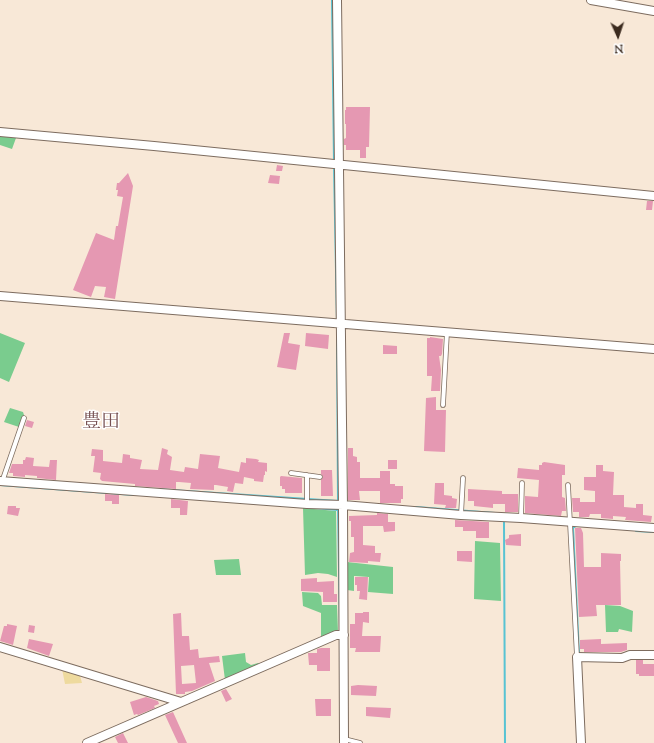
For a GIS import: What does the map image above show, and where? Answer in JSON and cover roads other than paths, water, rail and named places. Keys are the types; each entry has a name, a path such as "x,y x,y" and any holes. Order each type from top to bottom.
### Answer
{"street":[{"path":"338,0 336,164 341,635 346,741"},
{"path":"591,0 654,11"},
{"path":"0,132 654,196"},
{"path":"0,296 654,349"},
{"path":"2,480 307,500 340,505 570,519 654,528"},
{"path":"87,743 341,635"},
{"path":"0,647 181,702"},
{"path":"581,743 578,657 622,658 630,655 654,655"}],"lane":[{"path":"444,405 447,332"},
{"path":"2,480 24,418"},
{"path":"290,473 320,477"},
{"path":"307,500 308,475"},
{"path":"461,512 463,478"},
{"path":"521,516 522,483"},
{"path":"568,485 578,657"},
{"path":"346,741 360,743"}],"waterway":[{"path":"332,0 334,162"},
{"path":"334,166 337,322"},
{"path":"337,326 338,502"},
{"path":"0,485 134,495"},
{"path":"156,489 338,501"},
{"path":"338,506 340,632"},
{"path":"416,507 495,513"},
{"path":"316,508 338,510"},
{"path":"504,522 505,743"},
{"path":"576,526 573,528 579,654"},
{"path":"636,531 654,532"}],"district":[{"name":"豊田","path":"101,424"}]}
